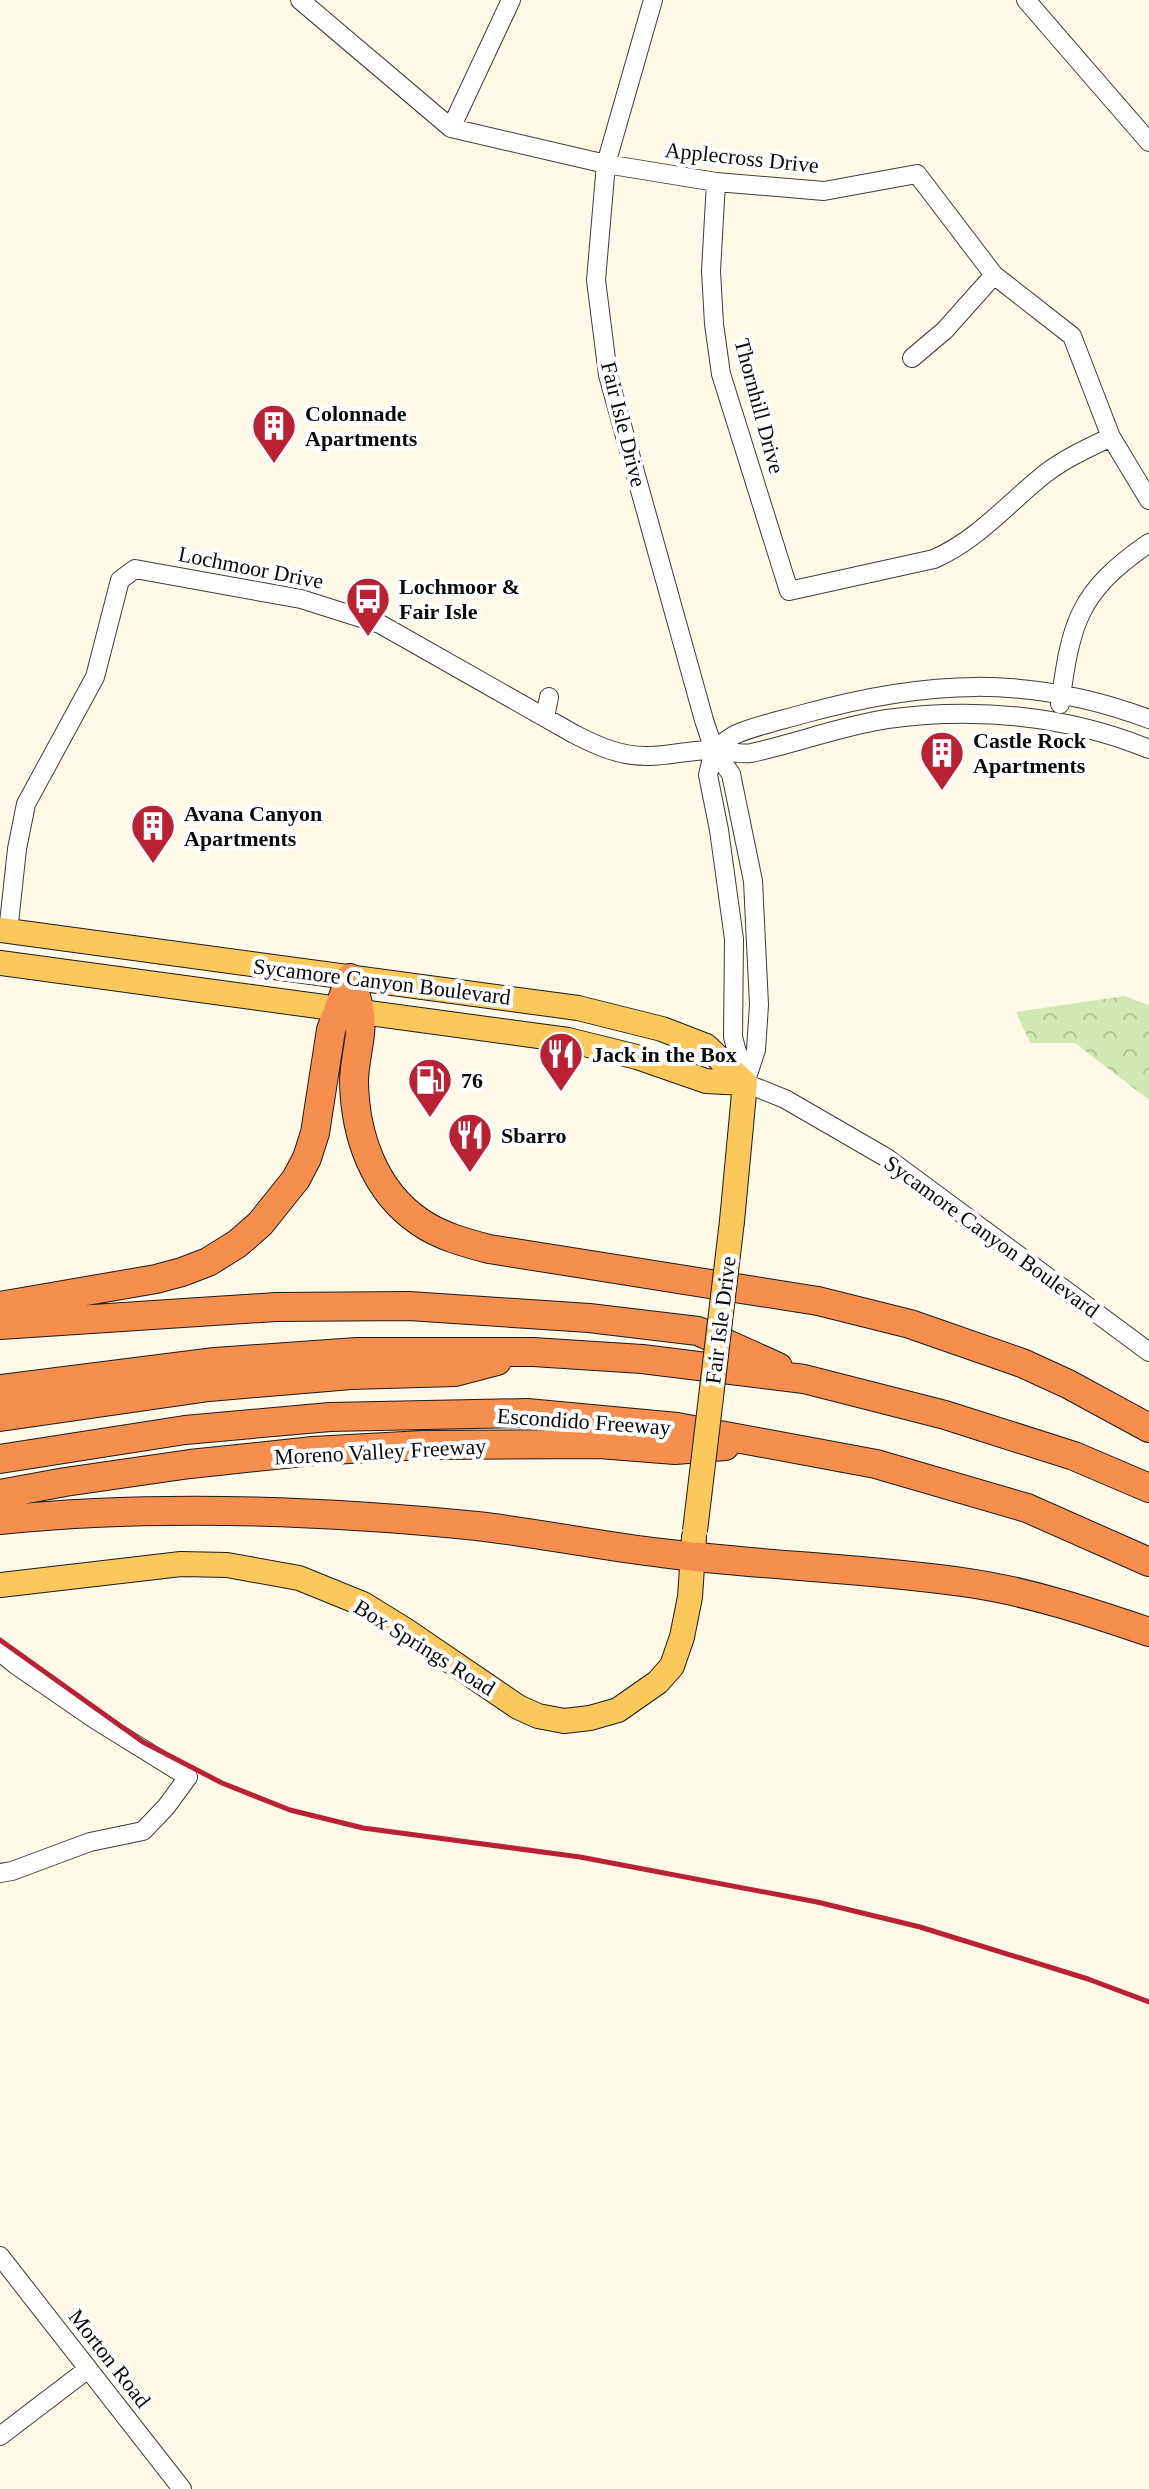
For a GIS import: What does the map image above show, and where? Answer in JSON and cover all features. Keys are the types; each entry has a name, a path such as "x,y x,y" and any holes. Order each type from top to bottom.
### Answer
{"highway":[{"path":"350,978 349,1012 356,1114 365,1152 397,1203 421,1223 462,1242 489,1249 818,1301 910,1324 1022,1363 1149,1428"},
{"path":"0,1306 156,1279 208,1262 237,1244 260,1224 296,1179 307,1158 315,1133 331,1030 349,1012"},
{"path":"0,1325 276,1307 409,1306 589,1318 698,1331 804,1379"},
{"path":"0,1389 215,1362 357,1352 533,1352 642,1359 804,1379 945,1415 1074,1456 1149,1488"},
{"path":"0,1417 209,1387 351,1375 455,1372 533,1352"},
{"path":"0,1443 154,1419 267,1406 480,1401 565,1405 737,1427 809,1442 876,1464"},
{"name":"Escondido Freeway","path":"0,1459 185,1430 330,1417 527,1413 677,1427 876,1464 1027,1508 1149,1562"},
{"name":"Moreno Valley Freeway","path":"0,1494 112,1475 313,1451 423,1445 599,1444 675,1450 762,1443"},
{"path":"0,1520 63,1513 203,1510 344,1516 693,1544 972,1583 1088,1612 1149,1632"}],"main road":[{"name":"Sycamore Canyon Boulevard","path":"4,931 524,999 621,1017 706,1046 745,1083"},
{"name":"Sycamore Canyon Boulevard","path":"0,963 568,1040 637,1057 706,1081 745,1083"},
{"name":"Fair Isle Drive","path":"693,1544 732,1221 745,1083"},
{"name":"Box Springs Road","path":"0,1585 181,1564 227,1565 299,1578 363,1604 518,1707 538,1716 564,1721 618,1710 658,1682 672,1666 690,1597 693,1544"}],"street":[{"name":"Applecross Drive","path":"300,0 451,128 606,164 716,182 824,191 917,174 994,275 1072,336 1111,437 1149,500"},
{"path":"451,128 511,0"},
{"name":"Fair Isle Drive","path":"653,0 606,164 596,280 608,375 714,750 731,774 753,881 759,1005 756,1050 745,1083"},
{"path":"1026,0 1149,142"},
{"name":"Thornhill Drive","path":"716,182 711,271 721,374 789,591 934,559 948,553 978,533 1046,473 1069,457 1111,437"},
{"path":"912,358 945,330 994,275"},
{"path":"1057,721 1072,633 1087,602 1105,577 1149,543"},
{"name":"Lochmoor Drive","path":"4,931 26,804 95,677 120,580 135,569 301,599 380,624 545,718 598,746 624,754 646,756 714,750 747,754 866,723 918,715 985,714 1057,721 1149,749"},
{"name":"Lochmoor Drive","path":"714,750 737,733 870,697 935,687 1027,689 1094,701 1149,719"},
{"path":"545,718 549,697"},
{"name":"Fair Isle Drive","path":"714,750 708,775 734,939 733,1037 745,1083"},
{"name":"Sycamore Canyon Boulevard","path":"745,1083 785,1099 887,1158 1149,1352"},
{"path":"0,1652 96,1720 188,1777 143,1831 90,1842 0,1873"},
{"name":"Morton Road","path":"0,2256 182,2489"},
{"path":"2,2431 88,2369"}],"green space":[{"path":"1124,996 1149,1005 1149,1100 1075,1043 1030,1043 1016,1012"}],"railway":[{"path":"0,1640 143,1742 222,1783 290,1810 363,1828 580,1857 817,1902 920,1927 1088,1979 1149,2002"}],"place":[{"name":"Colonnade Apartments","path":"274,465"},
{"name":"Lochmoor & Fair Isle","path":"368,638"},
{"name":"Castle Rock Apartments","path":"942,792"},
{"name":"Avana Canyon Apartments","path":"153,865"},
{"name":"Jack in the Box","path":"561,1093"},
{"name":"76","path":"430,1119"},
{"name":"Sbarro","path":"470,1174"}]}
